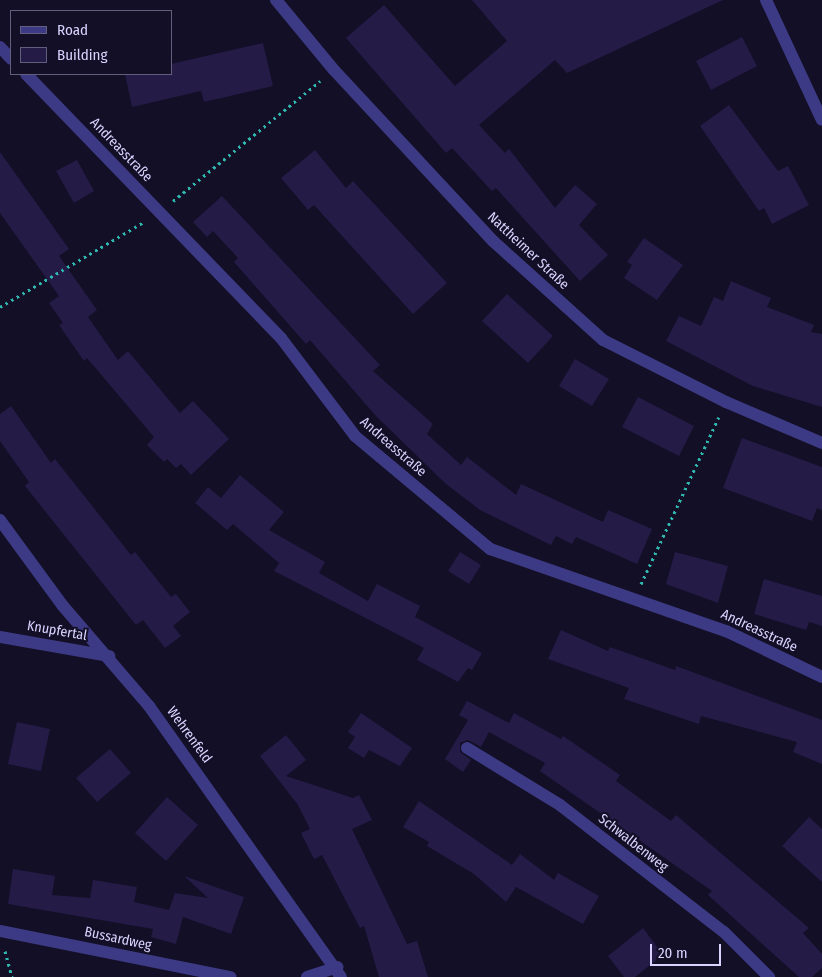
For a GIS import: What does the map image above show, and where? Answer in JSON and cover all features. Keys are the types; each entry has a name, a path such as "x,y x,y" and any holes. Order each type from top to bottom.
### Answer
{"street":[{"name":"Nattheimer Straße","path":"276,0 334,70 492,241 603,340 726,402 822,442"},
{"path":"766,0 822,120"},
{"path":"0,47 10,58"},
{"name":"Andreasstraße","path":"27,75 280,338 355,436 490,548 726,631 822,677"},
{"name":"Wehrenfeld","path":"0,520 63,606 109,656 339,972"},
{"name":"Knupfertal","path":"0,637 109,656"},
{"name":"Schwalbenweg","path":"467,748 560,805 724,932 769,977"},
{"name":"Bussardweg","path":"0,931 230,977"},
{"path":"307,977 339,972"}],"path":[{"path":"0,307 160,212 334,70"},
{"path":"634,598 726,402"},
{"path":"0,931 12,977"}],"building":[{"path":"472,0 723,0 567,73 555,60 479,125 505,153 509,149 555,208 575,185 597,204 579,225 608,255 580,281 496,188 492,191 452,148 446,153 346,38 384,5 455,86 507,41"},
{"path":"742,37 757,66 711,90 696,61"},
{"path":"263,43 273,86 204,102 201,91 132,107 125,75 172,75 172,64"},
{"path":"729,105 778,171 788,166 809,205 772,224 764,208 759,211 700,126"},
{"path":"315,150 346,188 353,181 447,283 413,314 314,205 308,210 281,178"},
{"path":"0,152 69,249 59,256 97,310 88,317 118,360 128,351 180,413 193,401 229,439 191,475 181,464 176,468 167,459 164,462 147,445 154,437 87,358 84,361 59,325 63,323 49,303 59,296 0,213"},
{"path":"77,160 94,191 74,203 56,171"},
{"path":"222,196 380,365 373,371 433,424 427,434 461,465 467,457 516,495 521,484 603,522 608,510 652,529 637,564 576,537 572,544 556,536 551,545 480,510 446,484 376,416 310,340 306,344 234,262 238,258 213,231 207,237 193,222"},
{"path":"644,238 683,265 657,300 624,278 632,265 627,262"},
{"path":"731,281 771,298 767,307 814,325 811,332 822,334 822,407 753,386 666,341 679,316 701,326 714,297 723,301"},
{"path":"507,294 553,336 528,363 482,321"},
{"path":"575,359 609,379 592,406 559,386"},
{"path":"638,397 694,426 679,456 622,427"},
{"path":"11,406 51,463 55,459 131,555 135,552 171,597 176,594 190,612 173,626 181,636 165,648 143,620 136,625 25,486 29,482 0,441 0,414"},
{"path":"742,438 822,467 822,510 817,508 812,521 723,488"},
{"path":"240,475 284,512 269,530 325,562 319,573 368,601 377,584 420,606 415,617 482,653 472,670 468,668 458,682 417,660 424,648 274,571 279,563 233,524 227,530 195,503 208,487 221,498"},
{"path":"460,552 481,565 469,584 448,571"},
{"path":"675,552 728,566 718,603 666,584"},
{"path":"764,579 822,596 822,626 809,622 806,630 754,614"},
{"path":"561,630 608,651 610,647 675,670 676,666 822,720 822,764 793,752 797,742 701,716 699,724 624,699 629,688 548,659"},
{"path":"467,701 509,723 514,713 561,739 563,736 620,775 616,781 671,821 676,815 809,928 803,933 822,954 822,968 812,977 799,977 708,895 712,891 540,771 545,763 489,732 481,747 468,740 460,743 460,752 471,760 463,772 445,759 468,720 459,715"},
{"path":"361,713 412,748 400,766 369,750 364,758 348,748 355,737 348,732"},
{"path":"17,722 50,729 41,771 8,764"},
{"path":"286,735 306,760 286,776 353,798 359,795 372,820 352,829 407,944 417,941 428,977 379,977 364,926 360,928 322,855 314,859 301,833 310,829 298,805 260,756"},
{"path":"110,749 131,773 97,802 76,778"},
{"path":"167,797 198,825 166,861 135,833"},
{"path":"419,801 512,865 520,854 554,880 558,873 599,896 583,924 516,887 506,902 474,874 427,846 429,842 403,827"},
{"path":"809,817 822,829 822,882 782,846"},
{"path":"13,869 55,876 52,895 90,898 93,880 137,887 134,902 169,910 175,893 208,898 184,876 244,897 231,934 183,917 176,944 151,937 153,929 8,904"},
{"path":"643,928 663,955 635,977 624,977 608,956"}]}
